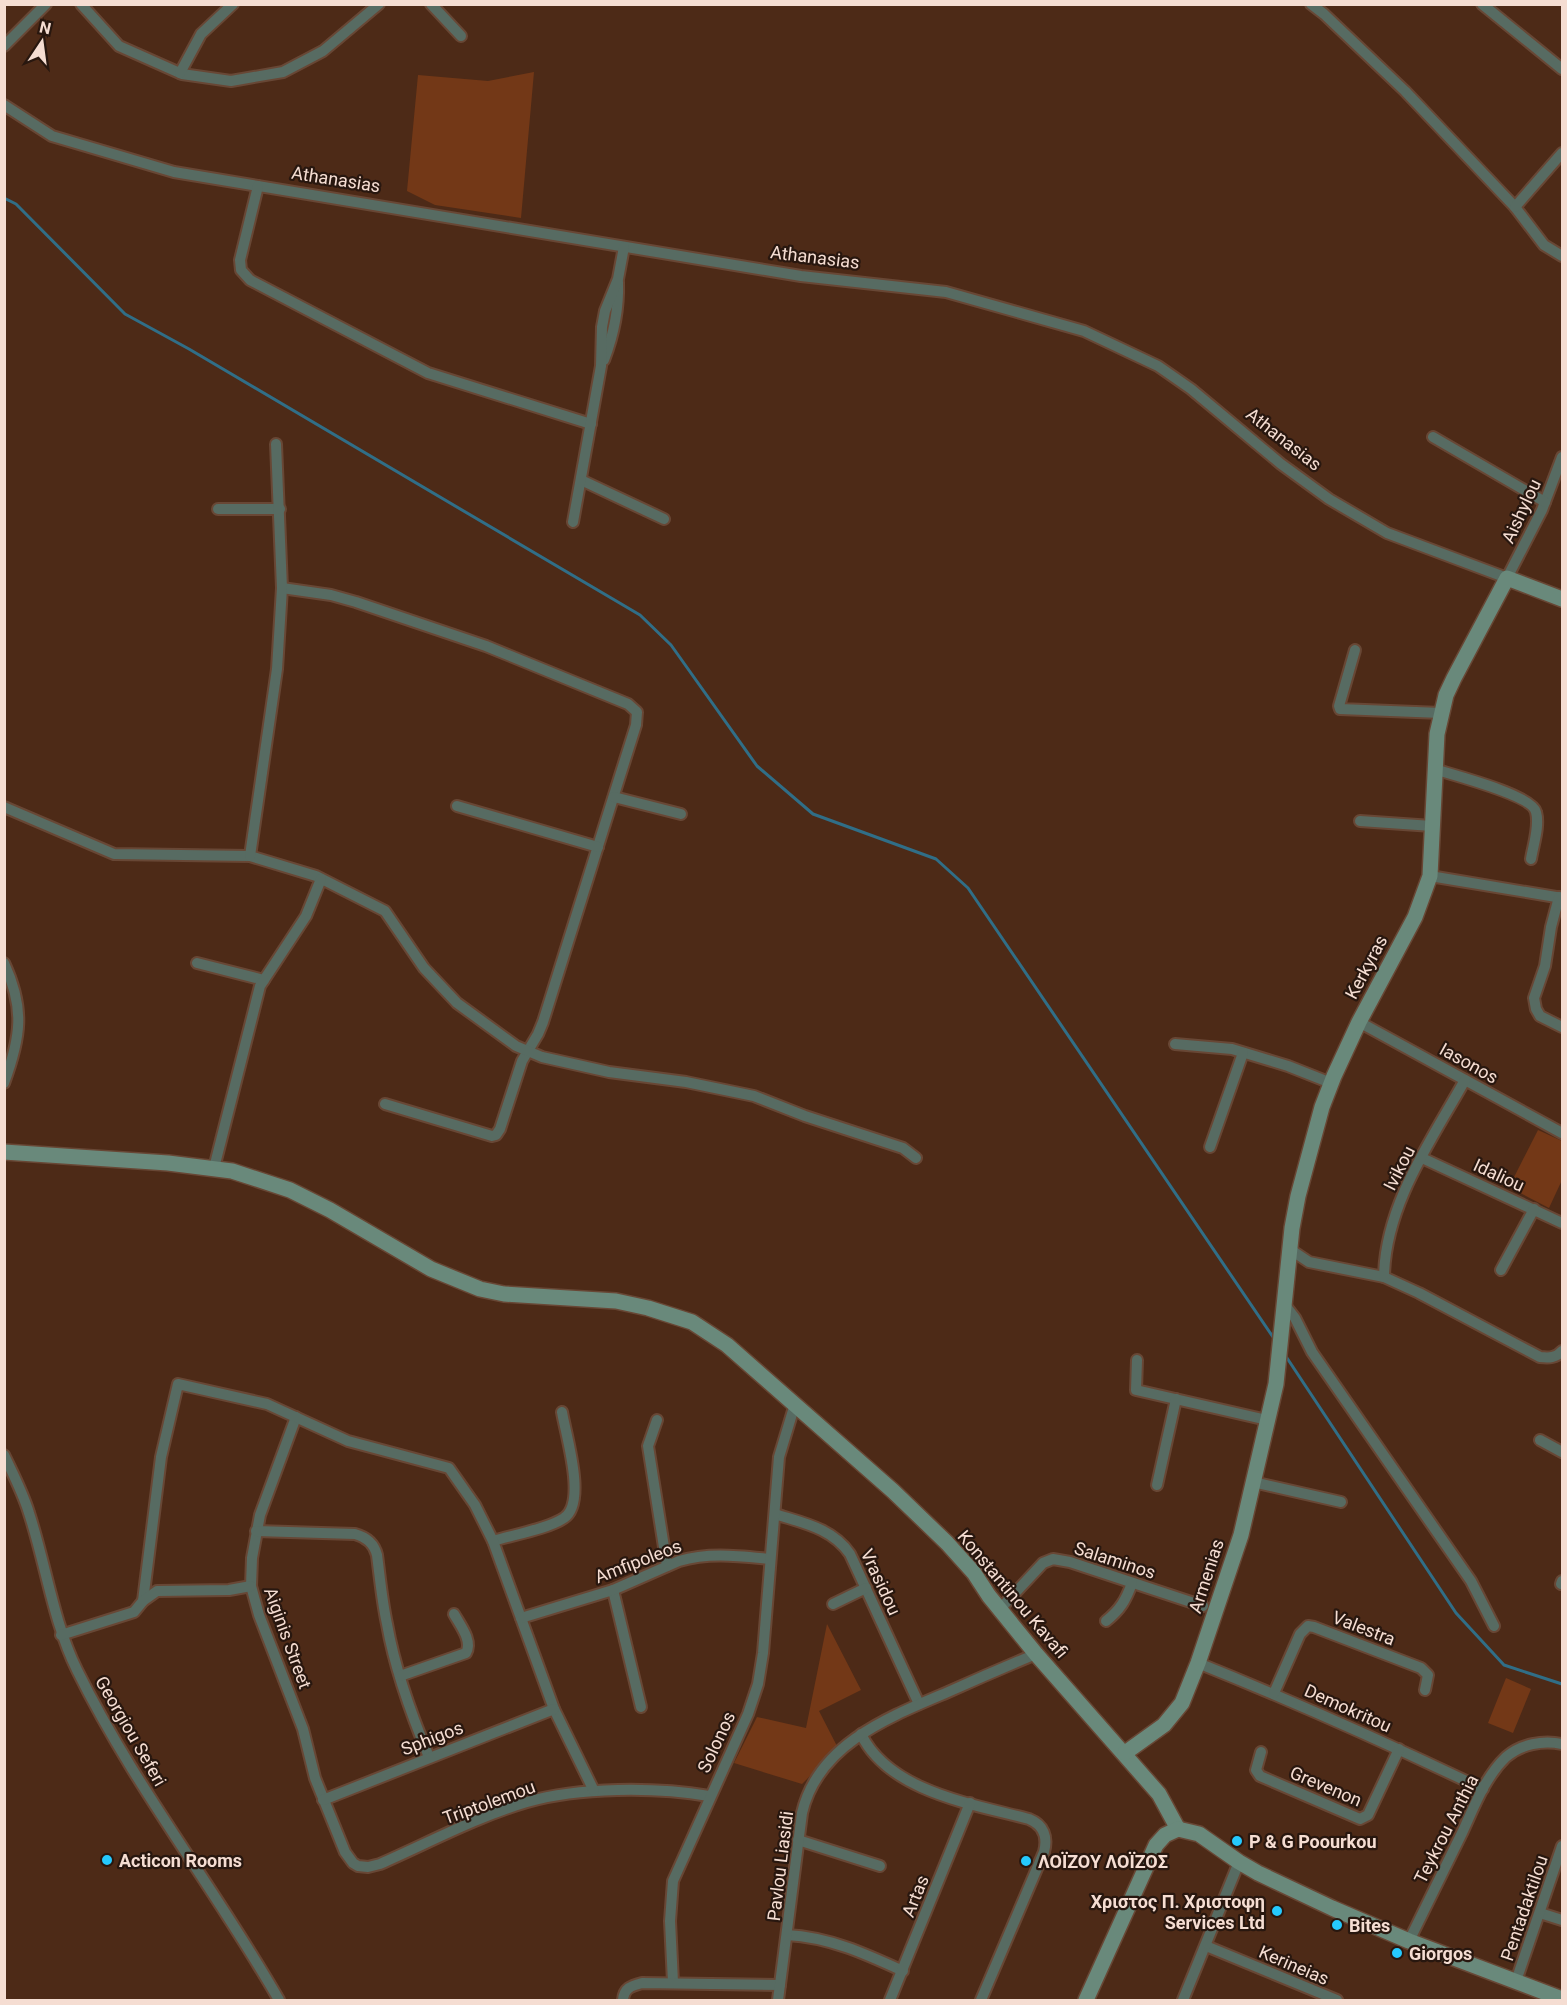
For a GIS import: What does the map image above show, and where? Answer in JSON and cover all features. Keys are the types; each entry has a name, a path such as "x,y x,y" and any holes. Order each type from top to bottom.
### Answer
{"street":[{"path":"4,46 45,4"},
{"path":"81,4 119,46 180,74 231,81 283,72 323,51 379,4"},
{"path":"180,74 201,34 233,4"},
{"path":"431,4 461,36"},
{"path":"1311,4 1405,91 1515,207 1544,245 1563,256"},
{"path":"1482,4 1563,69"},
{"name":"Athanasias","path":"4,105 52,136 174,171 801,276 946,292 1084,332 1158,366 1191,389 1281,464 1329,499 1387,532 1563,599"},
{"path":"1515,207 1563,153"},
{"path":"258,186 240,260 241,270 250,280 429,373 591,424"},
{"path":"573,522 601,366 602,327 605,311 618,279 624,247"},
{"path":"1433,437 1545,502"},
{"path":"250,856 277,669 282,588 276,444"},
{"name":"Aishylou","path":"1507,578 1545,502 1563,457"},
{"path":"581,480 664,519"},
{"path":"218,509 280,509"},
{"name":"Kerkyras","path":"1276,1384 1293,1228 1314,1136 1331,1083 1359,1022 1415,917 1430,876 1434,769 1441,713 1454,678 1507,578"},
{"path":"282,588 331,595 356,602 486,646 634,708 636,712 636,725 543,1022 518,1071 500,1129 496,1135 487,1135 385,1104"},
{"path":"1355,650 1340,709 1441,713"},
{"path":"1434,769 1518,796 1533,806 1537,821 1531,860"},
{"path":"614,796 681,813"},
{"path":"458,806 598,848"},
{"path":"4,807 114,854 250,856 321,879 385,911 424,968 457,1003 516,1046 542,1057 609,1072 686,1082 754,1096 903,1148 916,1158"},
{"path":"1360,821 1432,826"},
{"path":"1430,876 1561,898 1551,927 1547,955 1534,1002 1540,1016 1563,1027"},
{"path":"214,1168 258,993 306,916 321,879"},
{"path":"4,963 13,982 19,1005 18,1035 14,1058 4,1083"},
{"path":"197,963 264,980"},
{"name":"Iasonos","path":"1359,1022 1563,1133"},
{"path":"1175,1044 1232,1049 1288,1066 1331,1083"},
{"path":"1210,1147 1243,1053"},
{"name":"Ivikou","path":"1384,1277 1384,1259 1391,1226 1403,1195 1465,1080"},
{"name":"Konstantinou Kavafi","path":"4,1152 214,1168 252,1177 290,1190 330,1210 431,1269 480,1289 504,1294 616,1301 692,1322 727,1345 893,1491 947,1543 974,1573 1036,1654 1159,1794 1178,1829"},
{"name":"Idaliou","path":"1422,1158 1563,1223"},
{"path":"1501,1270 1534,1209"},
{"path":"1292,1250 1309,1262 1384,1277 1540,1357 1550,1358 1561,1355"},
{"path":"1284,1309 1295,1318 1312,1352 1471,1581 1494,1626"},
{"path":"1137,1360 1136,1390 1267,1420"},
{"path":"143,1601 161,1457 178,1384 267,1404 348,1441 449,1468 475,1505 493,1541 554,1709 594,1791"},
{"name":"Armenias","path":"1125,1753 1152,1735 1174,1715 1188,1690 1239,1538 1276,1384"},
{"path":"1157,1485 1176,1400"},
{"name":"Solonos","path":"674,1982 670,1921 673,1881 709,1796 748,1714 758,1684 763,1653 779,1457 795,1404"},
{"path":"493,1541 556,1522 570,1511 575,1500 575,1487 562,1412"},
{"name":"Aiginis Street","path":"296,1417 256,1531 251,1587 259,1615 303,1729 323,1800 345,1852 358,1866"},
{"path":"657,1420 648,1446 667,1566"},
{"path":"1540,1440 1563,1452"},
{"name":"Georgiou Seferi","path":"4,1455 29,1512 62,1635 76,1669 107,1725 200,1877 250,1951 279,2001"},
{"path":"1253,1482 1341,1502"},
{"name":"Vrasidou","path":"775,1514 822,1530 838,1539 850,1554 919,1704"},
{"path":"256,1531 355,1534 370,1541 377,1555 386,1623 400,1676 411,1716 429,1757"},
{"name":"Amfipoleos","path":"521,1618 613,1590 679,1561 702,1556 770,1559"},
{"name":"Salaminos","path":"1000,1609 1040,1566 1053,1559 1070,1562 1203,1606"},
{"path":"1106,1622 1126,1601 1131,1583"},
{"path":"62,1635 134,1612 143,1601 157,1591 216,1591 251,1587"},
{"path":"833,1604 866,1588"},
{"path":"613,1590 641,1707"},
{"path":"400,1676 461,1657 466,1653 469,1643 454,1614"},
{"name":"Valestra","path":"1274,1694 1300,1634 1308,1626 1426,1671 1428,1679 1425,1690"},
{"name":"Pavlou Liasidi","path":"778,2001 803,1808 814,1781 840,1750 861,1734 919,1704 1036,1654"},
{"name":"Demokritou","path":"1198,1663 1399,1749 1483,1789"},
{"name":"Sphigos","path":"323,1800 554,1709"},
{"path":"861,1734 867,1747 875,1756 900,1776 920,1787 1029,1819 1036,1822 1044,1831 1046,1845 1044,1852 981,2001"},
{"name":"Teykrou Anthia","path":"1409,1941 1483,1789 1499,1765 1514,1752 1539,1743 1563,1744"},
{"name":"Grevenon","path":"1261,1752 1256,1766 1260,1776 1360,1820 1368,1815 1399,1749"},
{"name":"Triptolemou","path":"358,1866 368,1867 380,1864 484,1818 529,1801 594,1791 676,1792 709,1796"},
{"name":"Artas","path":"890,2001 970,1803"},
{"path":"1086,2001 1156,1845 1165,1835 1178,1829 1199,1834 1239,1862 1282,1886 1409,1941 1563,1999"},
{"path":"798,1840 880,1866"},
{"name":"Pentadaktilou","path":"1516,1981 1563,1846"},
{"path":"1183,2001 1239,1862"},
{"path":"1540,1913 1563,1920"},
{"path":"787,1935 814,1938 845,1946 903,1971"},
{"name":"Kerineias","path":"1206,1946 1309,1995 1336,2001"},
{"path":"623,2001 626,1990 642,1983 780,1985"}],"shaded area":[{"path":"534,72 521,218 435,205 407,191 418,75 488,81"},
{"path":"1538,1130 1562,1141 1562,1180 1549,1208 1509,1187"},
{"path":"827,1624 861,1690 819,1711 838,1748 802,1784 734,1763 757,1717 806,1728"},
{"path":"1506,1678 1531,1689 1513,1733 1488,1723"}],"waterway":[{"path":"4,198 16,204 125,314 189,349 640,615 671,645 757,766 813,814 936,859 968,888 1275,1340"},
{"path":"1285,1355 1456,1613 1504,1665 1562,1684"}],"place":[{"name":"P & G Poourkou","path":"1237,1841"},
{"name":"Acticon Rooms","path":"107,1860"},
{"name":"ΛΟΪΖΟΥ ΛΟΪΖΟΣ","path":"1026,1861"},
{"name":"Χριστος Π. Χριστοφη Services Ltd","path":"1277,1911"},
{"name":"Bites","path":"1337,1925"},
{"name":"Giorgos","path":"1397,1953"}]}
